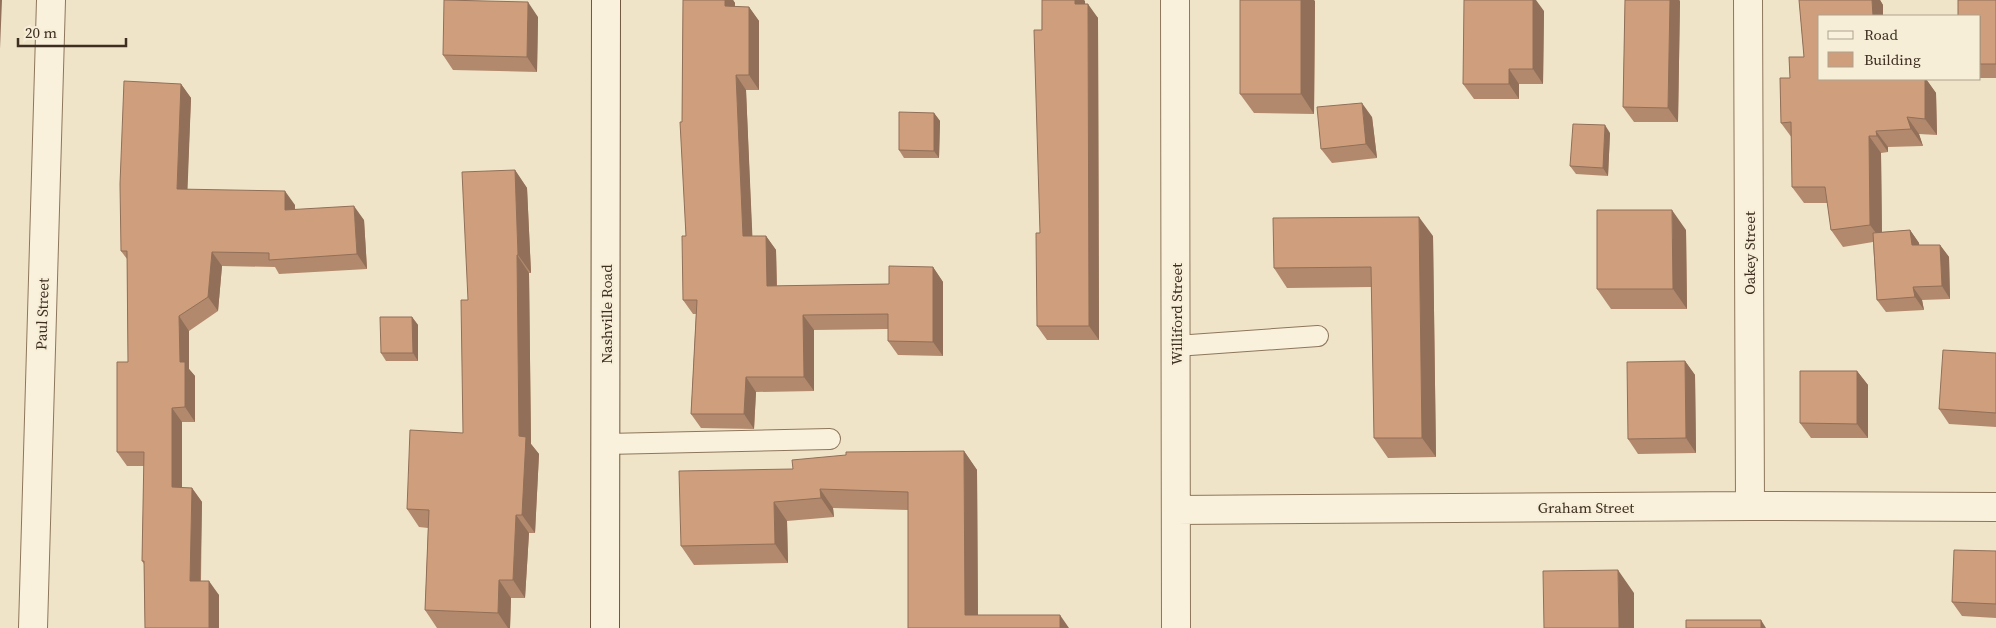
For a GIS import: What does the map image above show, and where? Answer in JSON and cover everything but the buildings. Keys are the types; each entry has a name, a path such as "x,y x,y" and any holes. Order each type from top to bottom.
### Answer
{"street":[{"name":"Paul Street","path":"33,628 51,0"},
{"name":"Nashville Road","path":"605,628 606,0"},
{"name":"Williford Street","path":"1175,0 1176,628"},
{"name":"Oakey Street","path":"1748,0 1750,506"},
{"name":"Graham Street","path":"1176,510 1750,506 1996,507"}],"lane":[{"path":"1176,346 1318,336"},
{"path":"606,444 830,439"}]}
